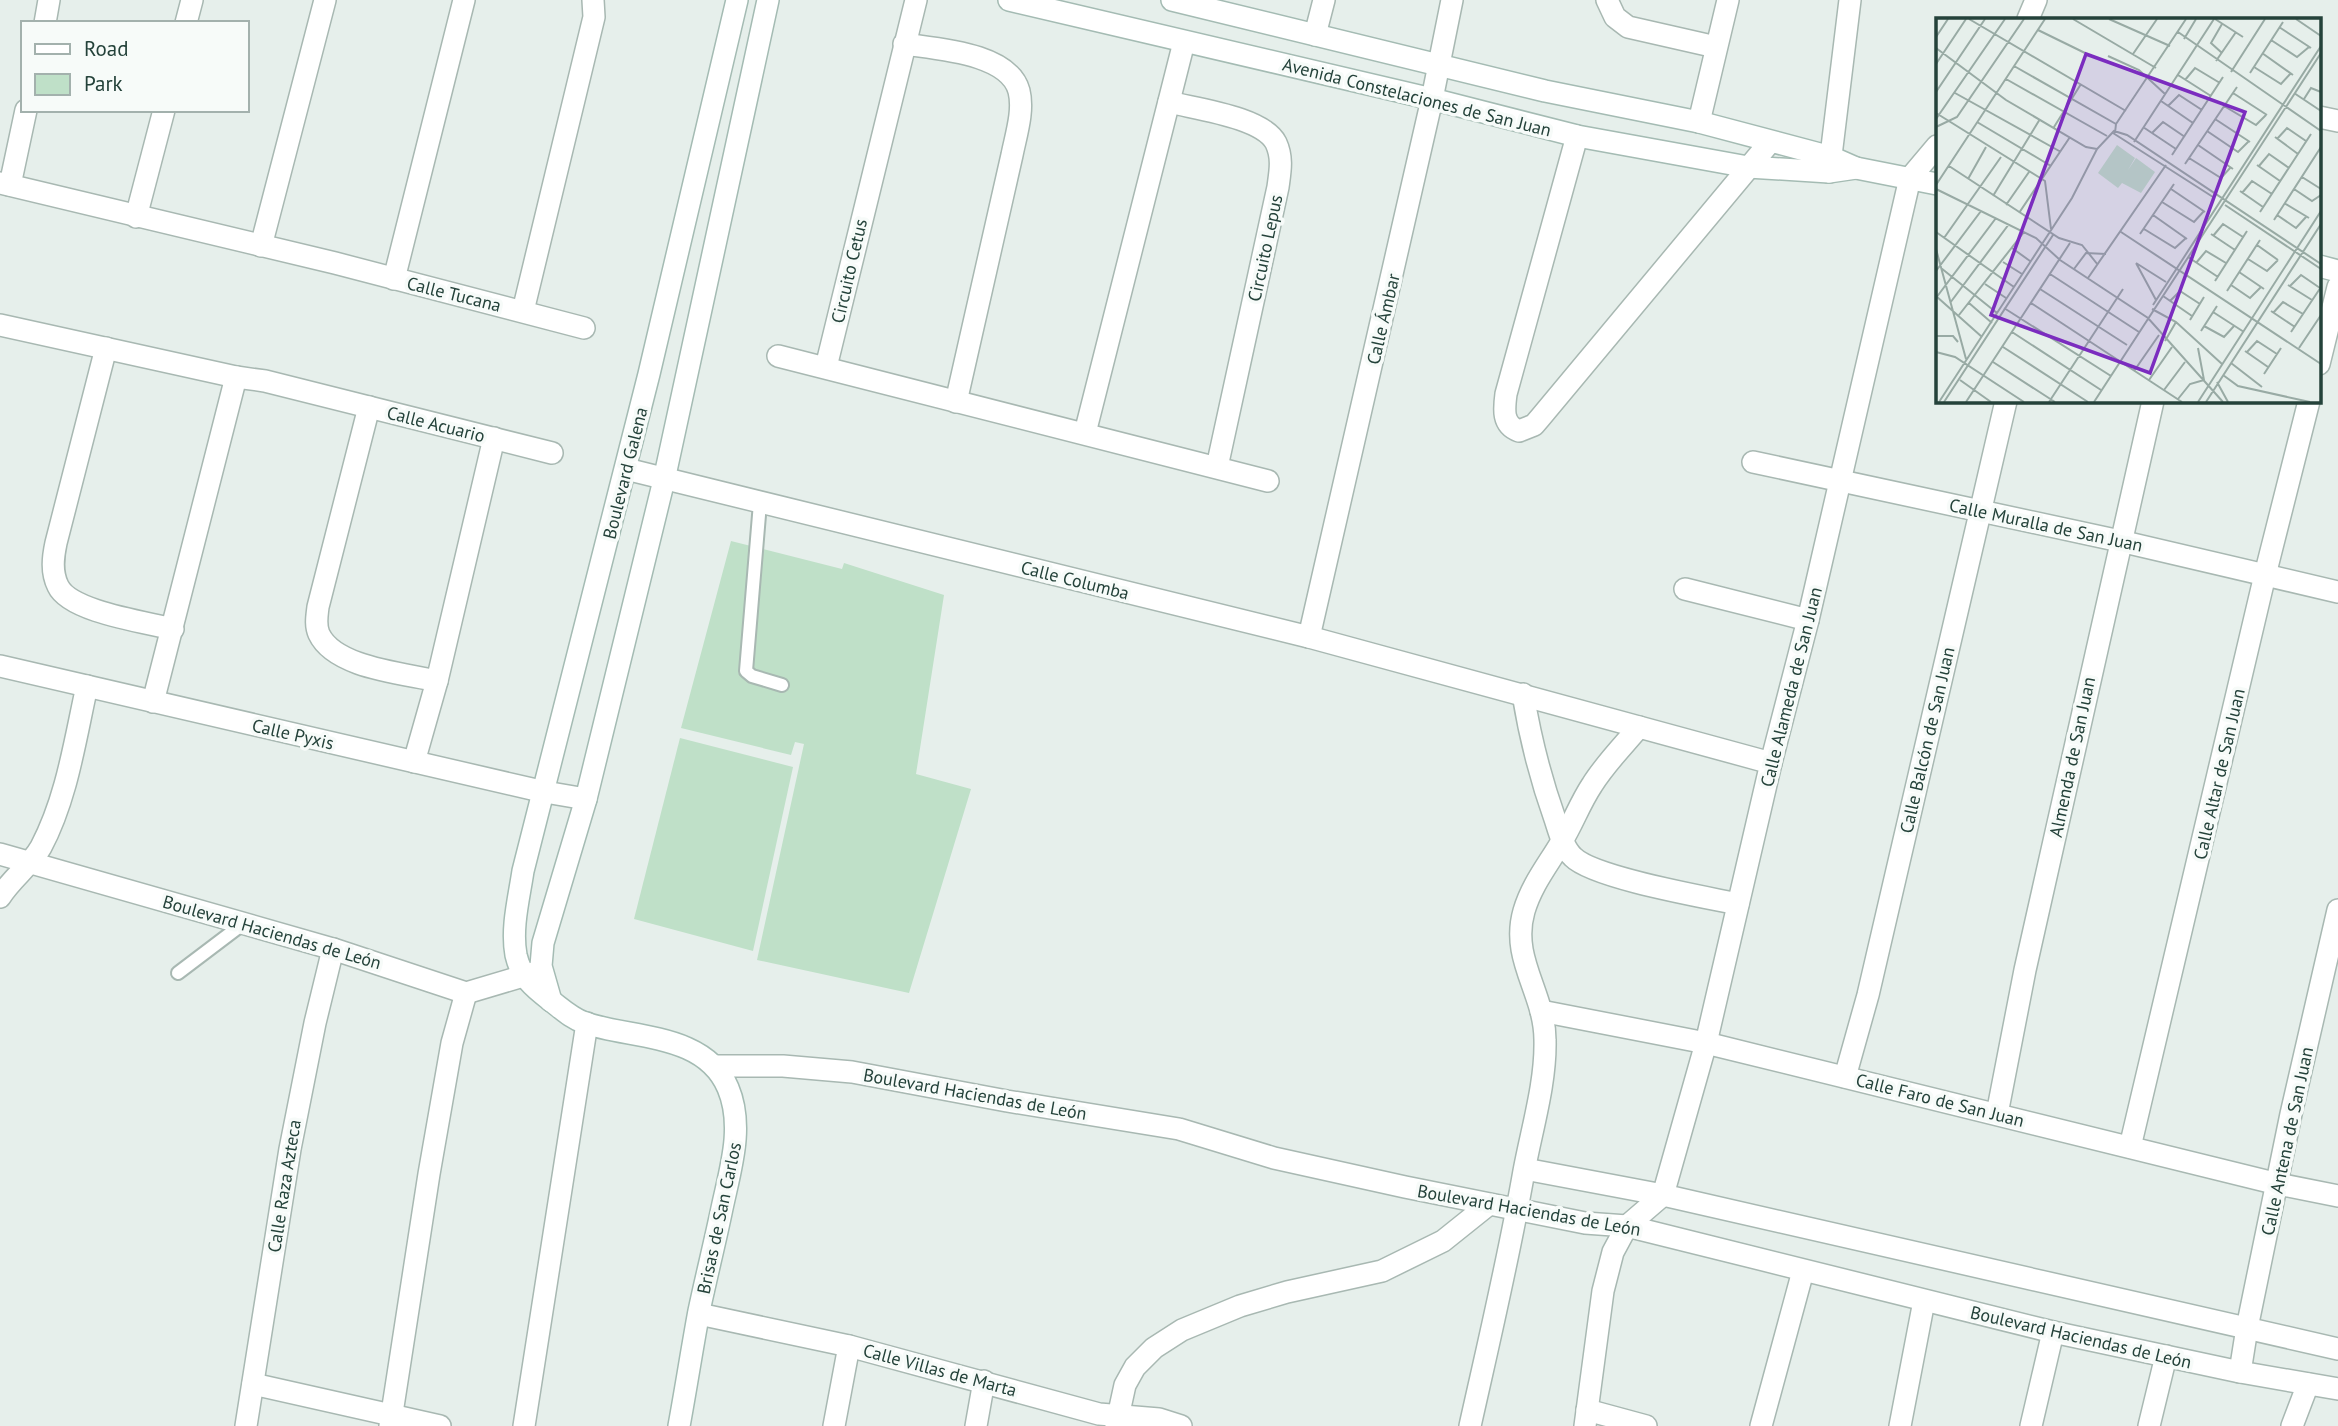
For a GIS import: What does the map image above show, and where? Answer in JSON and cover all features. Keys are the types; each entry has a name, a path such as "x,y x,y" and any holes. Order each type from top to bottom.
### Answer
{"street":[{"path":"45,21 50,0"},
{"path":"187,21 192,0"},
{"path":"261,246 325,0"},
{"name":"Calle Tucana","path":"464,0 394,279 523,311 594,17 593,0"},
{"name":"Boulevard Galena","path":"533,973 515,946 517,906 523,871 625,469 737,0"},
{"path":"533,973 541,955 586,799 664,480 768,0"},
{"name":"Circuito Cetus","path":"826,368 916,0"},
{"name":"Avenida Constelaciones de San Juan","path":"1009,0 1432,99 1577,136 1748,167 1830,165"},
{"name":"Avenida Constelaciones de San Juan","path":"1172,0 1545,91 1699,122 1770,142 1830,165"},
{"path":"1315,35 1324,0"},
{"name":"Calle Ámbar","path":"1309,637 1432,99 1452,0"},
{"path":"1607,0 1615,17 1628,27 1716,47"},
{"path":"1699,122 1728,0"},
{"path":"1850,0 1830,165 1936,184"},
{"path":"2028,18 2036,0"},
{"path":"1085,433 1184,42"},
{"path":"905,44 968,55 995,63 1012,76 1018,91 1020,115 956,402"},
{"name":"Circuito Lepus","path":"1169,102 1241,120 1262,129 1275,142 1282,162 1217,467"},
{"path":"25,112 5,184 394,279"},
{"path":"136,217 163,112"},
{"path":"2320,117 2338,121"},
{"path":"1577,136 1507,394 1504,410 1507,421 1513,429 1519,431 1534,425 1770,142"},
{"path":"1910,178 1936,147"},
{"name":"Calle Alameda de San Juan","path":"1662,1195 1706,1043 1771,763 1808,620 1910,178"},
{"path":"2320,267 2338,271"},
{"path":"2320,358 2331,293"},
{"path":"523,311 584,328"},
{"path":"0,325 369,407"},
{"path":"106,348 56,543 52,561 55,577 59,588 70,600 90,608 173,629"},
{"path":"778,356 1268,481"},
{"path":"153,702 236,377"},
{"name":"Calle Balcón de San Juan","path":"1845,1077 1872,982 2006,402"},
{"name":"Almenda de San Juan","path":"1997,1114 2025,970 2153,402"},
{"name":"Calle Altar de San Juan","path":"2130,1147 2265,575 2309,402"},
{"name":"Calle Acuario","path":"414,762 437,681 494,438 369,407 318,607 319,634 349,661 437,681"},
{"path":"494,438 552,453"},
{"name":"Calle Muralla de San Juan","path":"1753,461 2120,541 2338,592"},
{"name":"Calle Columba","path":"625,469 1309,637 1771,763"},
{"path":"1685,589 1808,620"},
{"name":"Calle Pyxis","path":"0,666 545,792 586,799"},
{"path":"0,897 9,882 40,849 68,773 87,686"},
{"path":"1523,694 1532,749 1563,840 1574,858 1585,865 1645,883 1738,904"},
{"path":"1470,1426 1518,1210 1537,1113 1544,1051 1541,1011 1519,940 1524,912 1537,878 1563,840 1578,807 1594,782 1639,727"},
{"name":"Boulevard Haciendas de León","path":"0,855 333,948 466,992"},
{"name":"Calle Antena de San Juan","path":"2240,1372 2291,1114 2338,910"},
{"name":"Calle Raza Azteca","path":"246,1426 290,1149 333,948"},
{"path":"390,1421 452,1043 466,992 533,973"},
{"path":"533,973 551,1001 571,1017 662,1039 715,1066"},
{"name":"Calle Faro de San Juan","path":"1541,1011 1706,1043 2278,1184 2338,1196"},
{"path":"524,1426 587,1023"},
{"name":"Boulevard Haciendas de León","path":"715,1066 783,1066 852,1072 1179,1129 1274,1158 1488,1205 1586,1223 1627,1226 2053,1332 2338,1390"},
{"name":"Brisas de San Carlos","path":"680,1426 699,1314 736,1132 734,1107 728,1087 715,1066"},
{"path":"1525,1169 1662,1195 2338,1349"},
{"path":"1646,1426 1586,1418 1603,1291 1614,1252 1627,1226 1662,1195"},
{"path":"1117,1421 1125,1385 1135,1367 1154,1348 1182,1331 1240,1306 1287,1292 1382,1271 1443,1241 1488,1205"},
{"path":"1761,1426 1803,1271"},
{"path":"1900,1426 1924,1301"},
{"name":"Calle Villas de Marta","path":"699,1314 849,1346 984,1381 1117,1421 1159,1419 1181,1426"},
{"path":"2031,1426 2053,1332"},
{"path":"834,1426 849,1346"},
{"path":"2149,1426 2166,1356"},
{"path":"976,1426 984,1381"},
{"path":"253,1384 390,1421 440,1426"},
{"path":"2292,1426 2308,1384"}],"lane":[{"path":"760,503 746,671 752,676 782,685"},
{"path":"178,973 244,923"}],"green space":[{"path":"731,541 842,569 844,563 944,595 916,774 971,789 909,993 757,960 804,744 795,742 791,755 681,728"},
{"path":"680,738 793,767 753,951 634,919"}]}
